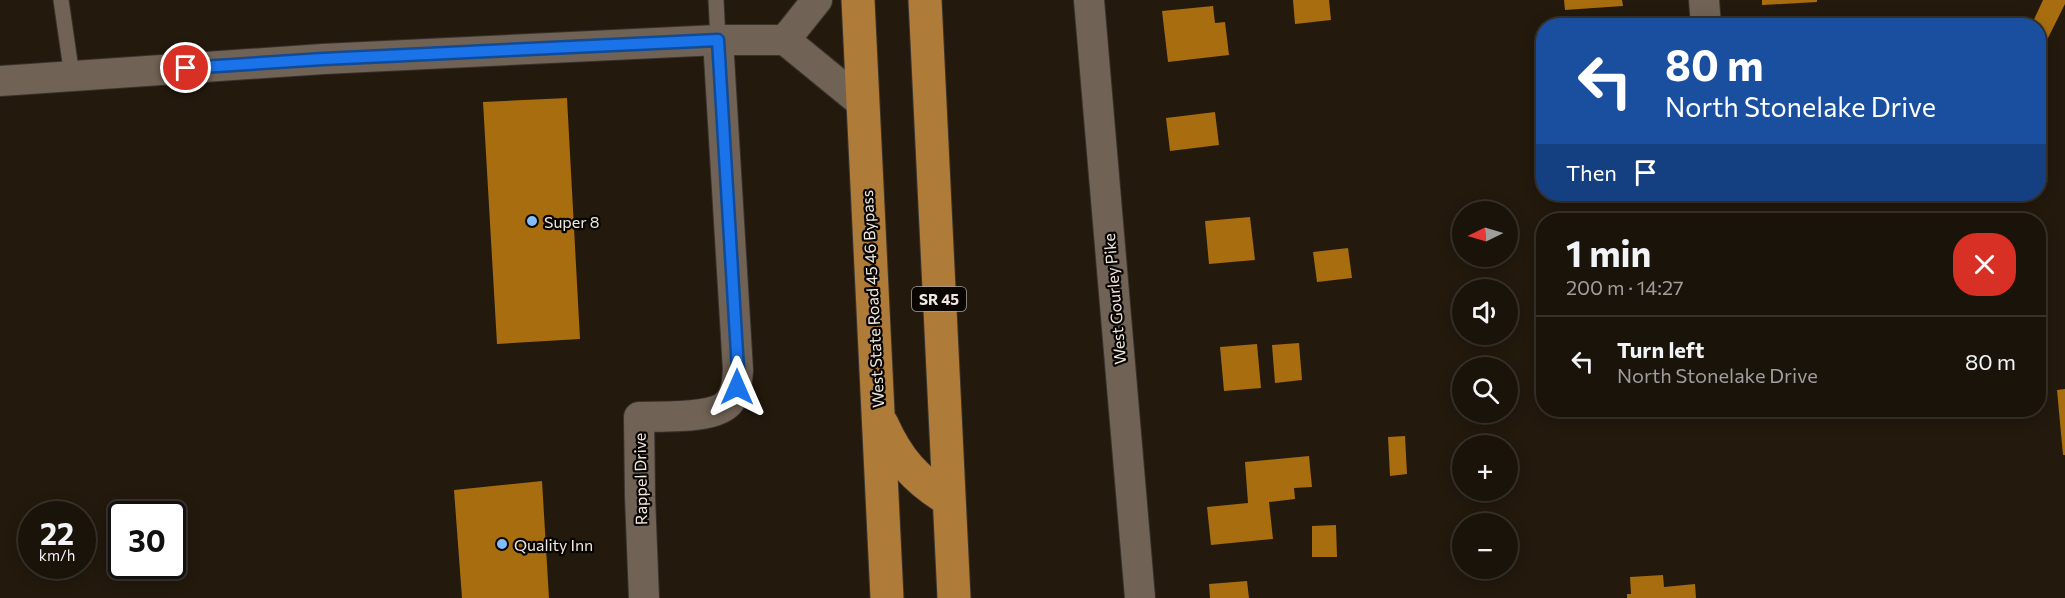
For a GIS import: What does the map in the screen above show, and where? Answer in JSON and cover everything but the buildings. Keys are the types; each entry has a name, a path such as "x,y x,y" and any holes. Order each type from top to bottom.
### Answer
{"highway":[{"name":"West State Road 45 46 Bypass","path":"858,0 887,598"},
{"name":"SR 45","path":"925,0 954,598"},
{"path":"878,414 893,446 908,469 925,485 949,500"}],"street":[{"path":"784,40 817,0"},
{"name":"West Gourley Pike","path":"1089,0 1140,598"},
{"path":"1704,0 1705,18"},
{"path":"0,81 323,59 718,40 784,40 862,103"},
{"name":"Rappel Drive","path":"644,598 639,417 718,411 729,403 737,387 738,370 718,40"}],"lane":[{"path":"61,0 72,76"},
{"path":"716,0 718,40"}],"place":[{"name":"Super 8","path":"532,221"},
{"name":"Quality Inn","path":"502,544"}],"route":[{"path":"186,68 718,40 738,370 737,387"}]}
